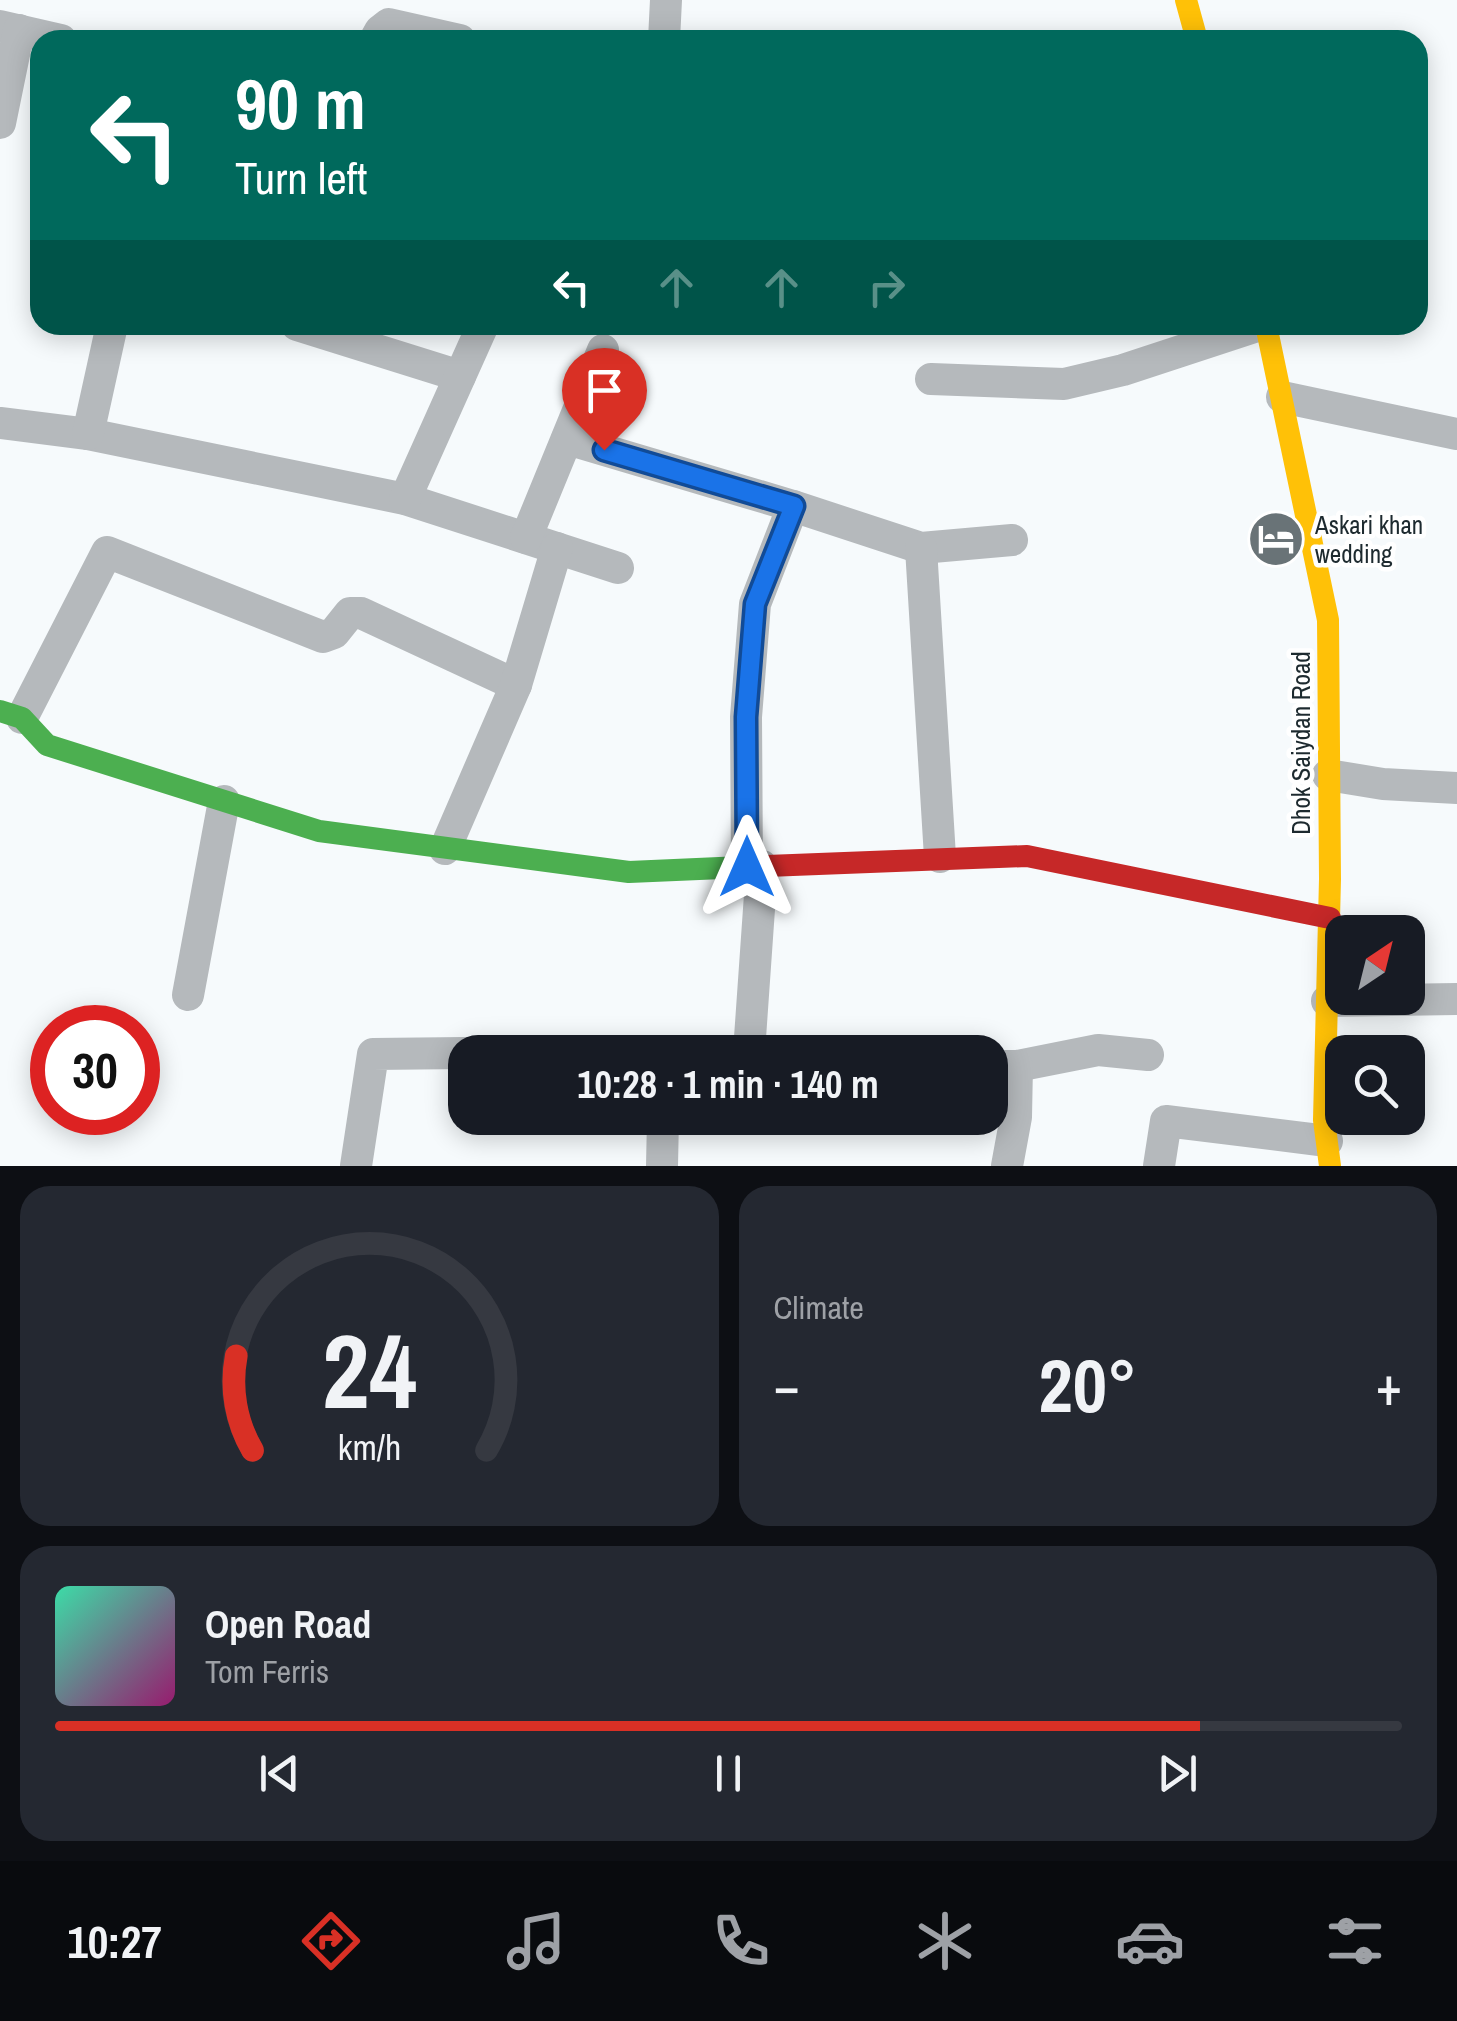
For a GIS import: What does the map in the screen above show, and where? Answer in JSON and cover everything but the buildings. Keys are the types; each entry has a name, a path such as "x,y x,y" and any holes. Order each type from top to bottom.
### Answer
{"street":[{"path":"664,30 666,0"},
{"path":"1186,0 1194,30"},
{"path":"381,30 390,24 416,30"},
{"path":"0,123 9,28"},
{"path":"88,434 110,335"},
{"path":"329,335 460,376"},
{"path":"405,499 479,335"},
{"path":"930,379 1064,384 1123,370 1232,335"},
{"name":"Dhok Saiydan Road","path":"1266,335 1328,620 1330,915"},
{"path":"444,849 516,686 541,543 567,439 603,350"},
{"path":"1282,397 1457,434"},
{"path":"0,422 88,434 405,499 618,568"},
{"path":"567,439 920,548 1012,540"},
{"path":"750,1035 755,867 746,717 755,604 794,506"},
{"path":"920,548 940,857"},
{"path":"516,686 361,614 350,613 334,633 322,637 106,552 11,714 46,745 319,831 629,872 1027,856 1325,917"},
{"path":"1328,775 1383,784 1457,788"},
{"path":"188,995 224,801"},
{"path":"1425,999 1457,999"},
{"name":"Dhok Saiydan Road","path":"1328,1015 1324,1120 1329,1153"},
{"path":"1008,1065 1098,1050 1148,1056"},
{"path":"356,1166 373,1054 448,1053"},
{"path":"1008,1086 1016,1117 1008,1166"},
{"path":"1158,1166 1166,1121 1329,1153"},
{"path":"662,1166 663,1135"}],"traffic: fast":[{"path":"0,711 22,718 47,745 319,831 629,872 767,866"}],"traffic: slow":[{"path":"1186,0 1194,30"},
{"path":"1268,335 1328,620 1330,879 1324,1120 1330,1166"}],"traffic: jam":[{"path":"767,866 1027,856 1325,917"}],"place":[{"name":"Askari khan wedding","path":"1276,539"}],"route":[{"path":"604,450 794,506 755,604 746,717 747,867"}]}
